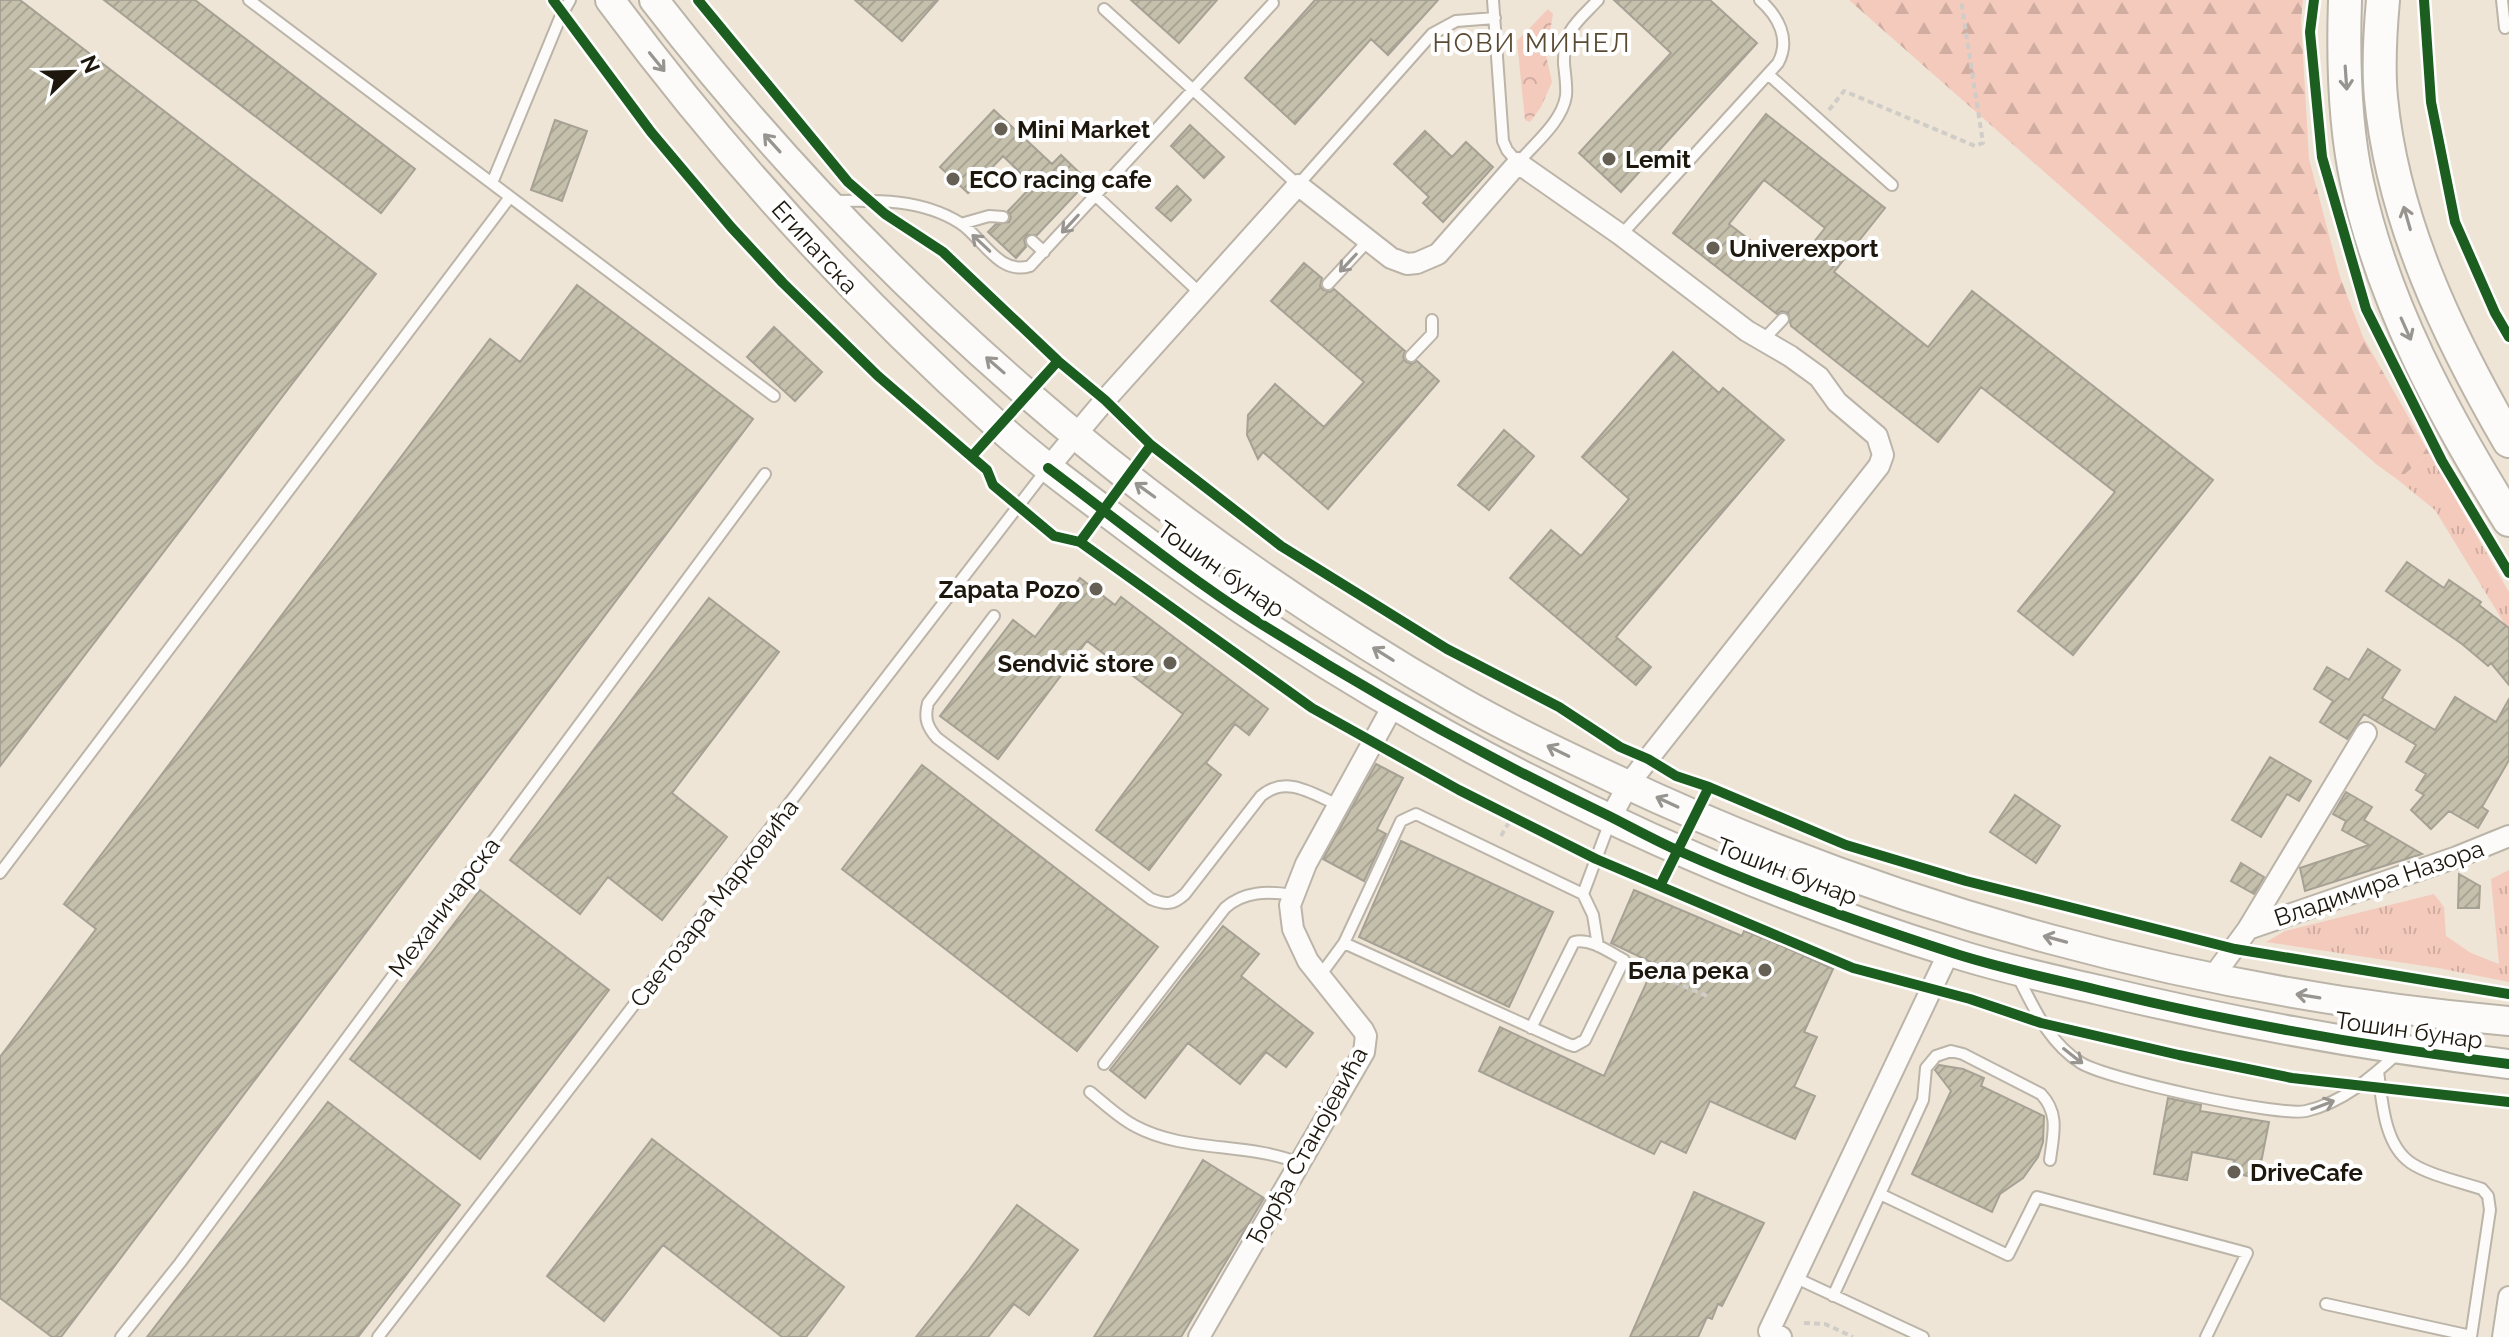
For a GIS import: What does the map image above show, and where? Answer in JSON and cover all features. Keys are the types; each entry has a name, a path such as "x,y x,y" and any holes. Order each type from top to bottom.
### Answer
{"main road":[{"name":"Египатска","path":"610,0 708,124 831,266 942,374 1048,468"},
{"name":"Египатска","path":"654,0 735,100 824,201 942,318 1075,435"},
{"path":"2345,0 2350,137 2357,182 2375,252 2432,384 2509,520"},
{"path":"2383,0 2379,45 2381,98 2402,201 2432,289 2471,373 2509,441"},
{"name":"Тошин бунар","path":"1075,435 1234,556 1346,632 1463,702 1628,785 1703,818 1832,870 1941,907 2212,978 2318,998 2509,1021"},
{"name":"Тошин бунар","path":"1048,468 1253,619 1484,755 1678,850 1799,899 1949,952 2015,970 2190,1012 2401,1051 2509,1064"}],"street":[{"path":"1048,468 1298,185 1367,242 1399,262 1417,263 1431,259 1444,249 1518,163 1621,235 1762,341 1819,377 1837,402 1872,429 1882,448 1882,460 1628,785 1611,817"},
{"path":"1292,895 1394,704"},
{"name":"Владимира Назора","path":"2212,978 2248,929 2366,733"},
{"name":"Владимира Назора","path":"2248,929 2509,836"},
{"name":"Ђорђа Станојевића","path":"1199,1337 1366,1044 1366,1036 1353,1016 1319,977 1300,946 1293,929 1292,895"},
{"path":"1772,1335 1847,1164 1949,952"},
{"path":"2503,1337 2509,1297"}],"lane":[{"path":"249,0 774,396"},
{"path":"492,183 570,0"},
{"path":"1493,0 1503,141 1518,163 1555,120 1563,105 1566,90 1564,53 1568,33 1598,0"},
{"path":"1621,235 1783,56 1784,39 1777,19 1760,0"},
{"path":"2502,0 2505,28"},
{"path":"824,201 901,202 928,210 961,224 1013,268 1030,266 1273,3"},
{"path":"1104,9 1298,185 1432,34 1456,21 1495,18"},
{"path":"1769,75 1892,185"},
{"path":"1096,196 1200,293"},
{"path":"0,873 510,197"},
{"path":"961,224 989,216 1003,217"},
{"path":"1032,241 1044,252"},
{"path":"1328,284 1367,242"},
{"path":"1762,341 1783,319"},
{"path":"1411,356 1432,334 1432,320"},
{"name":"Светозара Марковића","path":"378,1337 1048,468"},
{"name":"Механичарска","path":"121,1337 180,1263 765,474"},
{"path":"994,616 928,703 925,714 929,729 1151,899 1164,904 1175,903 1185,894 1261,796 1270,789 1286,784 1338,805"},
{"path":"1319,977 1344,943 1401,821 1411,814 1423,815 1583,894 1593,915 1598,946"},
{"path":"1583,894 1611,817"},
{"path":"1104,1064 1225,908 1247,895 1292,895"},
{"path":"1344,943 1531,1028 1568,1044 1579,1045 1589,1033 1624,960 1598,946 1580,940 1574,942 1531,1028"},
{"path":"2015,970 2044,1028 2063,1049 2082,1064 2129,1081 2251,1106 2301,1112 2337,1099 2401,1051"},
{"path":"1833,1296 1923,1100 1926,1068 1931,1060 1944,1052 1963,1054 2041,1094 2054,1113 2050,1160"},
{"path":"2326,1304 2471,1336 2483,1273 2490,1210 2488,1196 2482,1189 2413,1164 2398,1152 2386,1119 2378,1071"},
{"path":"1090,1092 1134,1126 1157,1135 1279,1156 1299,1163"},
{"path":"1880,1194 2008,1255 2037,1197 2247,1253 2206,1337"},
{"path":"1796,1278 1923,1337"}],"path":[{"path":"1820,121 1844,91 1975,146 1983,143 1961,0"},
{"path":"1499,811 1526,824"},
{"path":"1624,960 1707,996"},
{"path":"1798,1312 1808,1332"},
{"path":"1804,1323 1825,1324 1853,1337"}],"green space":[{"path":"1849,0 2303,0 2301,21 2309,159 2340,277 2363,337 2429,453 2398,480 2376,464"},
{"path":"1548,9 1553,14 1546,55 1552,82 1541,107 1530,122 1525,120 1517,41"},
{"path":"2429,453 2509,592 2509,631 2435,510 2398,480"},
{"path":"2509,870 2509,982 2266,942 2285,931 2434,894 2444,907 2446,936 2471,953 2499,964 2491,879"}],"building":[{"path":"0,0 20,0 376,274 0,766"},
{"path":"104,0 195,0 415,169 381,213"},
{"path":"855,0 938,0 902,41"},
{"path":"1131,0 1217,0 1179,43"},
{"path":"1315,0 1438,0 1388,55 1371,39 1295,124 1245,78"},
{"path":"1614,0 1710,0 1757,43 1621,192 1579,153 1671,53"},
{"path":"994,110 1052,164 1061,155 1088,181 1037,235 1027,235 1024,240 1026,247 1016,258 988,232 996,224 1009,222 1011,217 1008,211 1033,185 1003,156 968,193 940,167"},
{"path":"1766,114 1885,208 1834,272 1928,347 1972,291 2213,480 2073,655 2018,611 2115,492 1981,387 1938,442 1791,326 1788,313 1782,311 1777,314 1673,233","holes":["1764,180 1825,228 1801,258 1795,253 1792,257 1780,248 1773,258 1729,224"]},
{"path":"555,120 587,131 562,201 531,190"},
{"path":"1190,125 1224,157 1204,178 1171,146"},
{"path":"1425,131 1452,157 1466,142 1493,167 1443,222 1423,203 1429,197 1394,164"},
{"path":"1177,186 1191,200 1171,221 1156,208"},
{"path":"1304,263 1322,278 1320,286 1323,290 1330,292 1334,289 1405,351 1403,357 1406,362 1412,364 1417,361 1439,381 1328,509 1263,452 1258,459 1247,435 1248,415 1275,384 1324,427 1364,382 1271,301"},
{"path":"577,285 753,419 61,1337 52,1337 0,1298 0,1057 96,929 64,904 490,339 520,362"},
{"path":"774,327 822,372 795,401 747,357"},
{"path":"1673,352 1719,393 1723,388 1784,440 1616,637 1651,667 1636,685 1510,578 1551,530 1581,556 1629,499 1582,457"},
{"path":"1504,430 1534,456 1489,510 1458,485"},
{"path":"2407,562 2444,588 2449,580 2481,602 2479,605 2509,628 2509,685 2491,663 2488,666 2386,591"},
{"path":"1080,578 1115,605 1121,597 1268,709 1249,735 1235,724 1206,763 1221,775 1149,870 1096,830 1183,714 1087,641 998,759 940,716 1013,620 1035,637"},
{"path":"709,598 779,652 672,793 727,837 662,920 608,877 580,914 510,860"},
{"path":"2368,649 2400,670 2382,698 2435,730 2455,697 2496,722 2509,699 2509,760 2482,807 2488,811 2478,828 2449,811 2431,829 2411,810 2424,795 2416,790 2426,774 2406,762 2416,745 2364,714 2347,739 2320,722 2333,701 2314,689 2327,667 2349,680"},
{"path":"2270,757 2311,781 2299,801 2287,794 2261,837 2232,820"},
{"path":"1376,764 1403,778 1377,829 1386,834 1364,881 1323,859"},
{"path":"922,765 1158,947 1077,1051 842,869"},
{"path":"2346,792 2372,807 2364,820 2422,854 2305,891 2300,868 2369,845 2342,830 2346,821 2333,814"},
{"path":"2015,795 2060,826 2036,863 1990,832"},
{"path":"1401,841 1553,912 1509,1007 1359,937"},
{"path":"2241,863 2264,877 2254,894 2231,881"},
{"path":"2459,874 2480,886 2479,908 2458,908"},
{"path":"480,890 609,990 480,1159 350,1059"},
{"path":"1634,890 1742,936 1744,931 1771,941 1833,969 1804,1032 1817,1037 1794,1087 1815,1096 1795,1139 1710,1101 1686,1153 1661,1141 1654,1154 1479,1071 1500,1027 1604,1076 1655,964 1611,943"},
{"path":"1223,926 1259,954 1241,976 1313,1033 1286,1067 1266,1052 1240,1084 1188,1043 1145,1098 1110,1070"},
{"path":"1939,1065 1963,1069 1984,1078 1981,1086 2044,1116 2043,1142 2038,1157 2023,1178 2000,1194 1992,1212 1912,1174 1951,1091 1935,1070"},
{"path":"2168,1098 2201,1105 2200,1111 2269,1122 2258,1178 2232,1173 2234,1160 2192,1152 2187,1180 2154,1174"},
{"path":"328,1102 460,1205 358,1337 147,1337"},
{"path":"652,1139 844,1287 806,1337 782,1337 663,1245 604,1321 547,1276"},
{"path":"1203,1160 1264,1198 1181,1337 1094,1337"},
{"path":"1694,1192 1764,1223 1722,1306 1718,1304 1712,1319 1707,1317 1698,1337 1630,1337"},
{"path":"1017,1205 1078,1250 1029,1315 1014,1304 988,1337 916,1337 969,1270"}],"cycle path":[{"path":"553,0 651,132 731,227 878,376 987,470 993,485 1054,536 1080,542 1312,708 1459,790 1596,859 1853,968 1970,999 2041,1023 2179,1055 2292,1078 2509,1102"},
{"path":"698,0 848,182 885,214 943,252 1151,445 1281,546 1447,649 1559,707 1620,747 1676,776 1846,845 1966,881 2235,949 2509,994"},
{"path":"2314,0 2310,32 2322,157 2366,309 2442,461 2509,573"},
{"path":"2424,0 2431,102 2455,222 2495,313 2509,337"},
{"path":"972,456 1058,361"},
{"path":"1080,542 1151,445"},
{"path":"1048,468 1202,584 1341,673 1517,770 1670,847 1746,879 1916,941 2023,972 2251,1023 2354,1042 2509,1064"},
{"path":"1660,886 1709,787"}],"place":[{"name":"Mini Market","path":"1001,129"},
{"name":"Lemit","path":"1609,159"},
{"name":"ECO racing cafe","path":"953,179"},
{"name":"Univerexport","path":"1713,248"},
{"name":"Zapata Pozo","path":"1096,589"},
{"name":"Sendvič store","path":"1170,663"},
{"name":"Бела река","path":"1765,970"},
{"name":"DriveCafe","path":"2234,1172"}],"district":[{"name":"НОВИ МИНЕЛ","path":"1532,43"}]}
